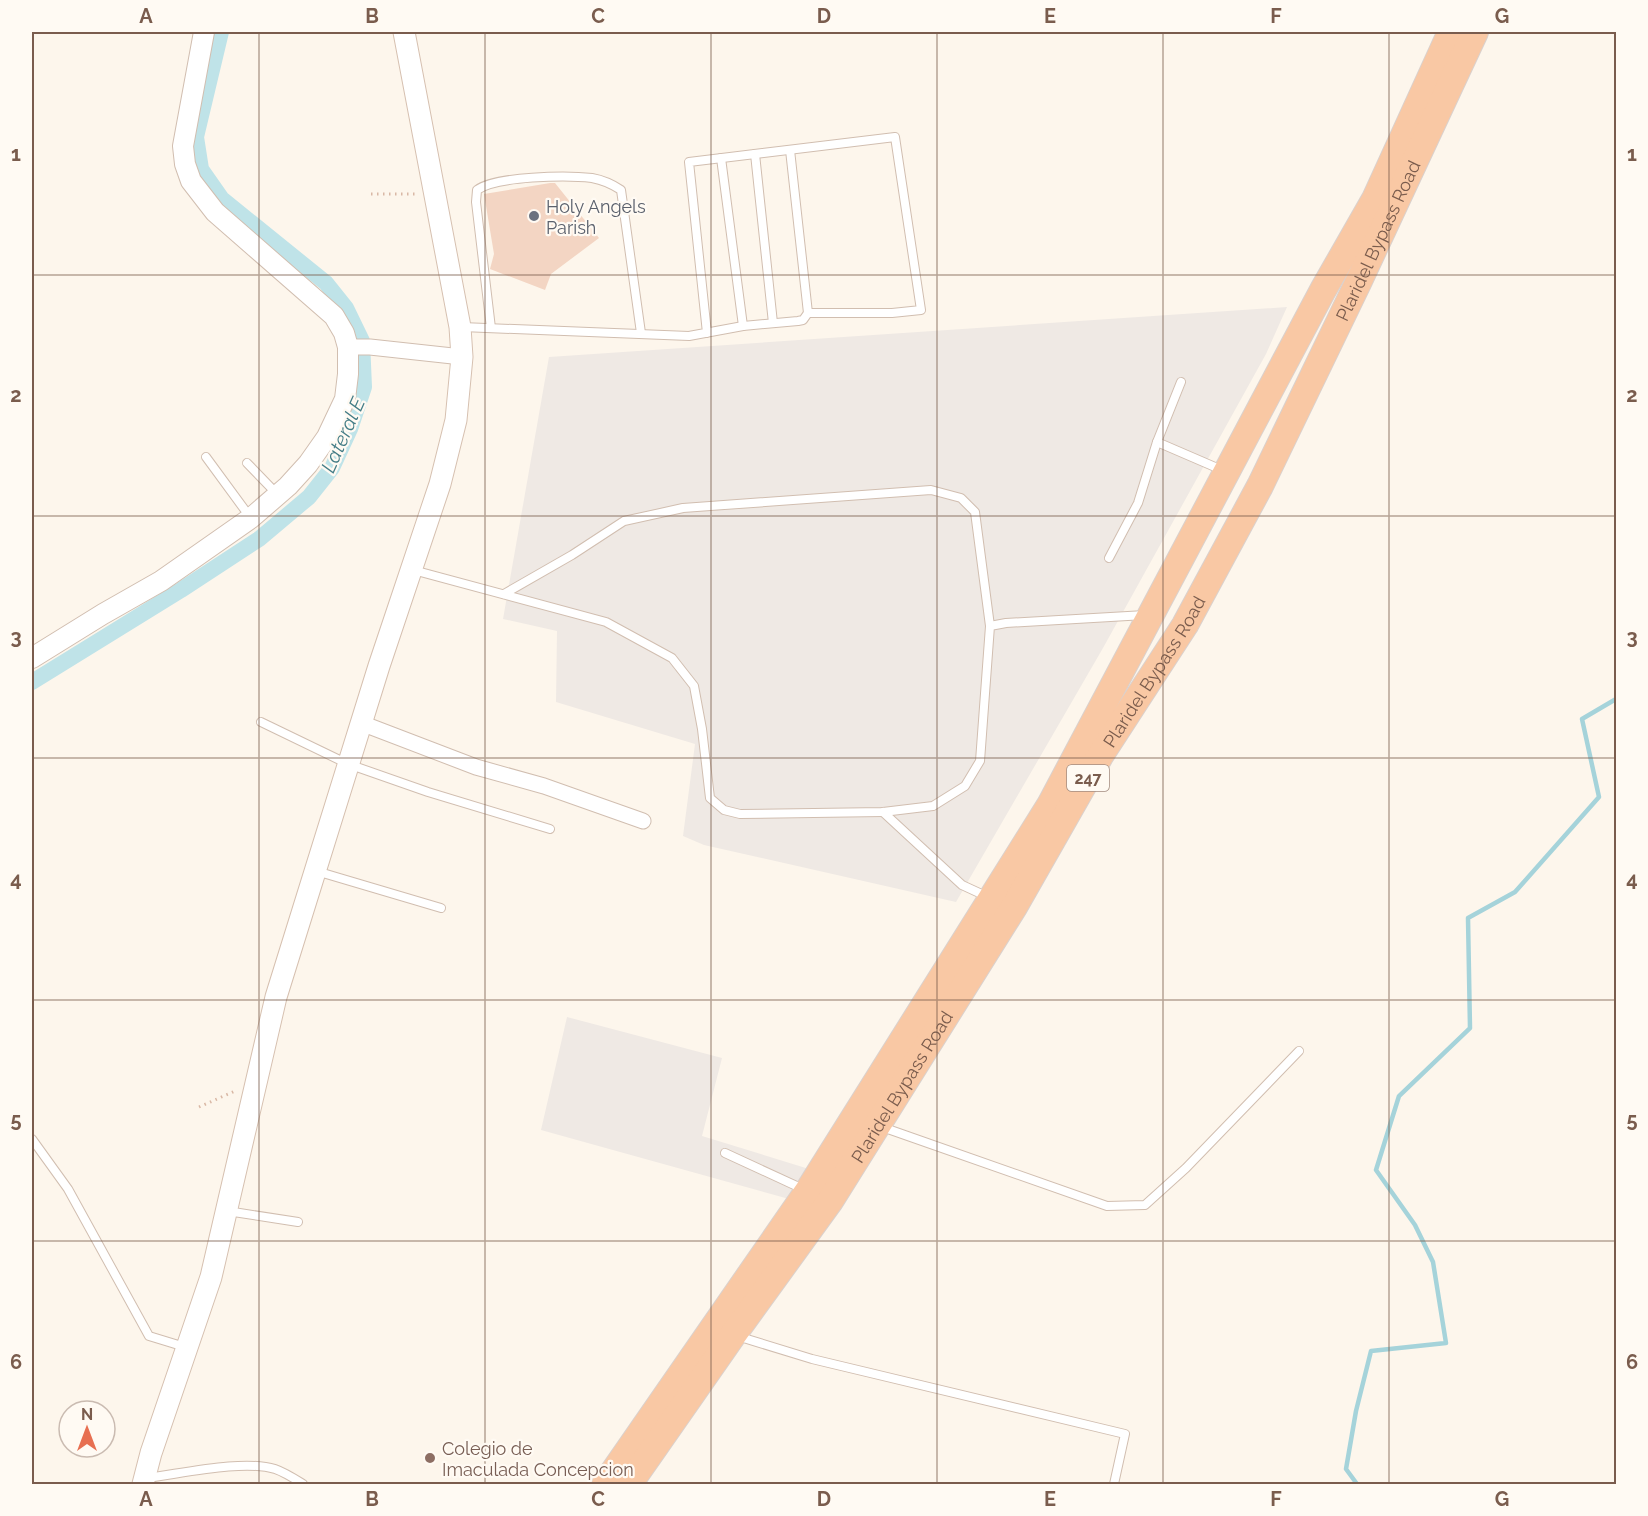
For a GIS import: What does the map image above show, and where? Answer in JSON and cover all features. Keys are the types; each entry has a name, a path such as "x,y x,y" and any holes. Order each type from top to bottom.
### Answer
{"highway":[{"name":"Plaridel Bypass Road","path":"605,1485 819,1196 878,1125 1003,903 1050,806 1226,472 1323,290 1375,199 1451,32"},
{"name":"Plaridel Bypass Road","path":"629,1485 733,1335 1003,903 1185,625 1260,486 1475,32"},
{"path":"1226,472 1260,486"}],"main road":[{"path":"144,1481 211,1277 276,997 361,723 440,484 456,420 462,357 460,327 404,32"}],"street":[{"path":"204,32 183,146 185,164 191,182 215,212 334,316 344,333 358,347 462,357"},
{"path":"32,658 161,581 251,518 278,495 308,464 327,437 345,399 348,374 358,347"},
{"path":"361,723 476,767 544,786 643,821"}],"lane":[{"path":"707,333 689,162 895,137 921,310 892,313 808,313"},
{"path":"460,327 641,333 666,336 803,320 808,313 790,150"},
{"path":"755,154 774,323"},
{"path":"721,158 744,326"},
{"path":"491,328 477,190 483,186 517,179 592,178 609,183 621,190 641,333"},
{"path":"1109,558 1138,503 1157,442 1181,382"},
{"path":"1157,442 1226,472"},
{"path":"206,457 251,518"},
{"path":"247,463 278,495"},
{"path":"412,570 606,622 672,658 694,686 702,729 710,798 724,810 740,814 883,812 933,806 964,786 980,761 990,626 975,512 961,498 931,490 683,508 624,521 572,555 504,594"},
{"path":"990,626 1006,623 1153,614"},
{"path":"261,722 348,764 428,792 549,829"},
{"path":"883,812 962,885 1003,903"},
{"path":"314,871 441,908"},
{"path":"878,1125 1107,1206 1146,1205 1186,1168 1299,1051"},
{"path":"32,1139 68,1190 149,1336 187,1347"},
{"path":"725,1153 819,1196"},
{"path":"226,1211 298,1222"},
{"path":"733,1335 812,1359 1125,1434 1114,1485"},
{"path":"144,1481 239,1466 257,1466 276,1469 303,1485"}],"path":[{"path":"372,194 436,194"},
{"path":"199,1107 256,1081"}],"shaded area":[{"path":"1287,307 1266,354 1103,648 956,902 704,845 683,836 695,744 556,702 557,631 503,619 549,357"},
{"path":"567,1017 722,1058 702,1136 809,1169 789,1199 541,1130"}],"building":[{"name":"Holy Angels Parish","path":"555,183 599,238 551,274 545,290 490,269 494,254 484,194"}],"waterway":[{"name":"Lateral E","path":"32,682 259,539 309,497 332,468 350,429 364,387 362,341 346,308 326,283 222,199 201,169 196,137 221,32"},
{"path":"1357,1484 1346,1469 1356,1411 1371,1351 1446,1343 1433,1262 1415,1225 1376,1170 1399,1096 1470,1028 1468,918 1515,892 1599,797 1582,719 1616,699"}],"place":[{"name":"Holy Angels Parish","path":"534,216"},
{"name":"Colegio de Imaculada Concepcion","path":"430,1458"}]}
